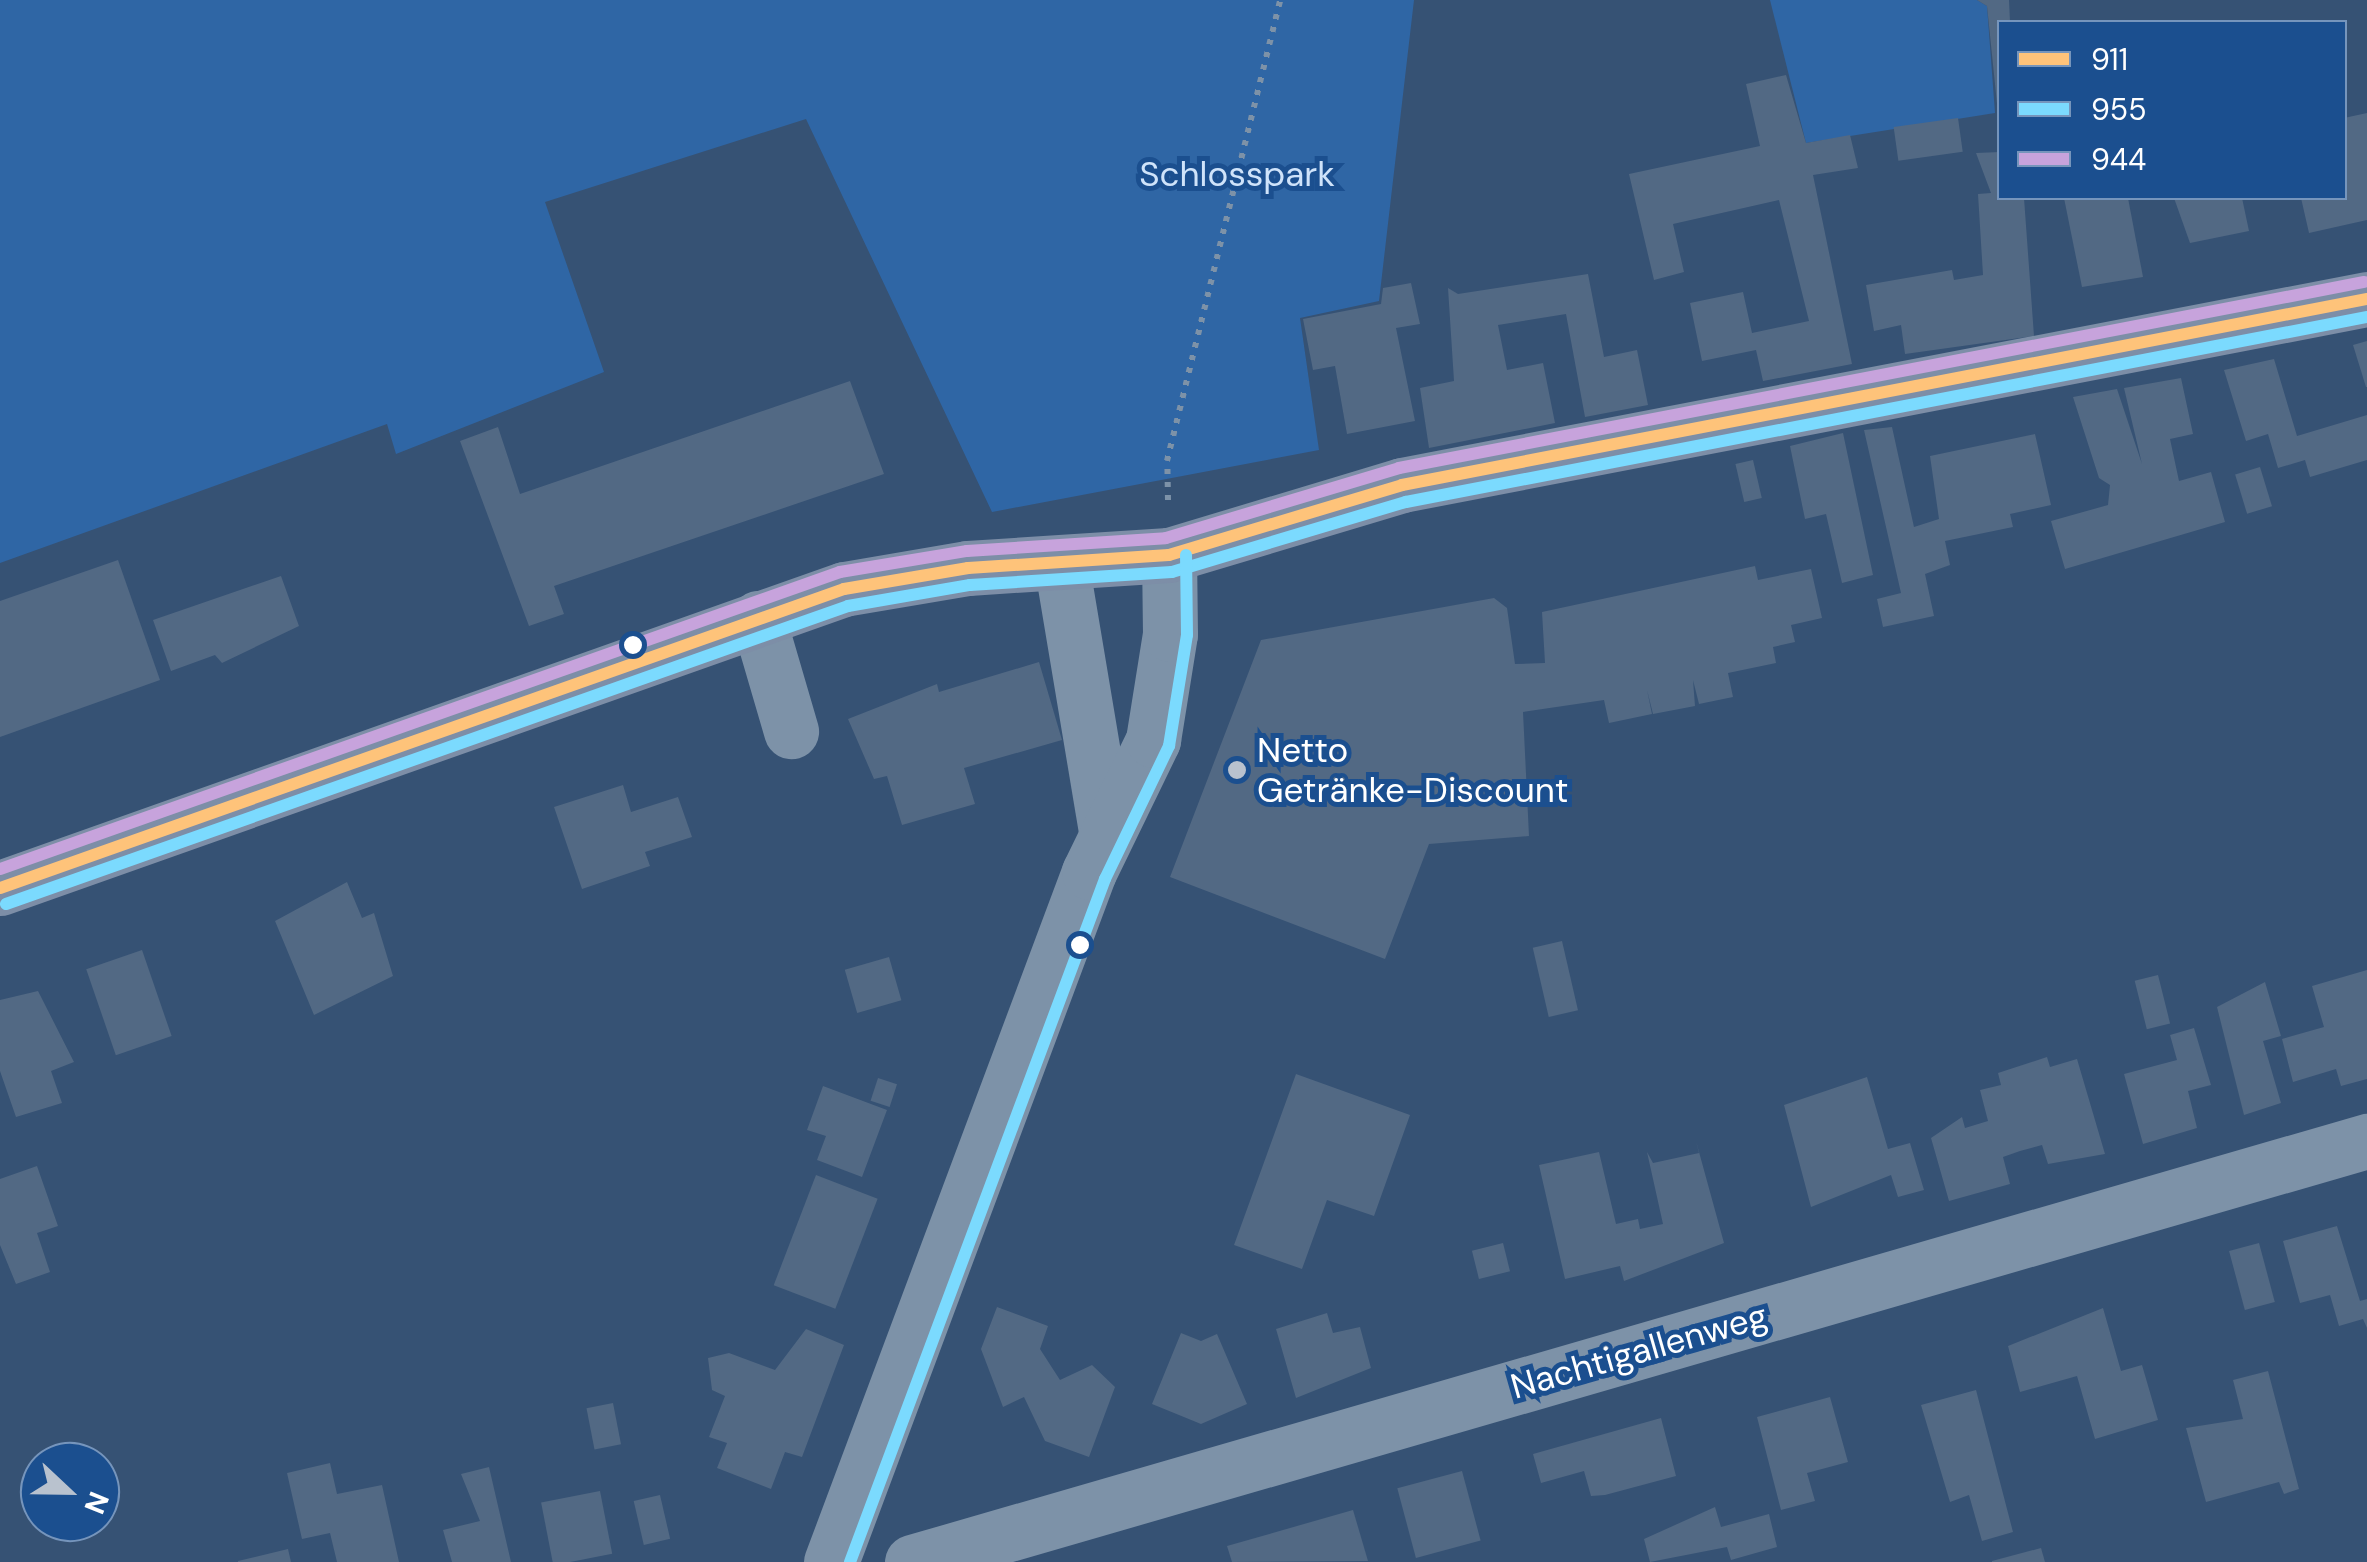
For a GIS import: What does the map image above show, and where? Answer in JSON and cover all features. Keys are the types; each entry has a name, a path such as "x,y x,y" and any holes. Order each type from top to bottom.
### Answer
{"main road":[{"path":"0,888 758,618 915,577 1062,568 1169,555 1402,485 2367,299"}],"street":[{"path":"830,1562 1106,830 1152,740 1170,634 1169,555"},
{"path":"1062,568 1106,830"},
{"path":"758,618 792,731"},
{"name":"Nachtigallenweg","path":"912,1562 2367,1141"}],"path":[{"path":"1169,555 1167,461 1280,0"}],"green space":[{"name":"Schlosspark","path":"0,0 1414,0 1379,301 1300,318 1319,450 992,512 806,119 545,202 604,372 396,454 387,424 0,563"},
{"path":"1770,0 1977,0 1987,6 1995,113 1806,143"}],"building":[{"path":"1977,0 2009,0 2010,20 1997,20 1997,104 1987,6"},
{"path":"1786,75 1806,143 1850,135 1858,168 1813,175 1852,364 1763,381 1756,350 1702,361 1690,303 1743,292 1752,333 1809,321 1779,200 1673,224 1684,272 1654,280 1629,174 1760,146 1746,84"},
{"path":"2367,113 2367,220 2309,233 2301,200 2347,200 2347,117"},
{"path":"1958,118 1963,152 1898,161 1894,127"},
{"path":"1997,152 1997,200 2024,200 2034,336 1905,354 1901,325 1874,331 1866,285 1952,270 1954,280 1983,275 1978,194 1991,193 1976,153"},
{"path":"2064,200 2128,200 2143,277 2082,287"},
{"path":"2175,200 2242,200 2249,231 2190,243"},
{"path":"1588,274 1604,357 1637,350 1648,405 1585,417 1566,314 1498,325 1507,370 1543,363 1555,423 1429,448 1420,388 1454,381 1448,288 1458,294"},
{"path":"1411,283 1420,324 1396,328 1415,421 1347,434 1335,366 1313,370 1303,319 1381,304 1383,288"},
{"path":"2367,341 2367,387 2366,387 2353,345"},
{"path":"2274,359 2297,436 2367,415 2367,460 2310,477 2305,460 2278,468 2268,434 2246,441 2224,370"},
{"path":"2181,378 2193,434 2170,439 2179,481 2211,472 2225,522 2065,569 2051,521 2108,505 2110,485 2099,478 2073,397 2117,389 2142,464 2124,388"},
{"path":"850,381 884,474 554,586 564,614 529,626 460,441 498,427 520,494"},
{"path":"1892,427 1914,527 1939,519 1930,456 2035,434 2051,505 2010,514 2013,527 1945,541 1950,565 1925,574 1934,616 1883,627 1877,599 1901,593 1864,430"},
{"path":"1843,433 1873,575 1842,583 1826,514 1805,519 1790,446"},
{"path":"1753,460 1762,498 1744,502 1735,464"},
{"path":"2260,467 2272,506 2247,514 2235,475"},
{"path":"118,560 160,680 0,737 0,601"},
{"path":"1755,566 1758,580 1811,569 1822,618 1791,625 1795,642 1773,647 1776,663 1728,673 1733,697 1699,704 1693,680 1695,706 1653,714 1647,690 1652,714 1609,723 1604,700 1523,712 1529,836 1429,844 1385,959 1170,877 1261,640 1494,598 1507,608 1515,664 1545,663 1542,612"},
{"path":"281,576 299,626 222,663 215,655 171,671 153,620"},
{"path":"1039,662 1062,740 964,768 975,804 902,825 887,776 874,779 848,719 937,684 939,692"},
{"path":"623,785 631,812 678,797 692,837 645,852 650,866 582,889 554,807"},
{"path":"347,882 362,918 374,913 393,976 314,1015 275,921"},
{"path":"1562,941 1578,1010 1549,1017 1533,948"},
{"path":"142,950 172,1036 116,1055 86,969"},
{"path":"889,957 901,1000 857,1013 845,970"},
{"path":"2367,970 2367,1079 2341,1086 2336,1069 2293,1082 2282,1039 2324,1027 2312,986"},
{"path":"2158,975 2170,1024 2147,1029 2135,981"},
{"path":"2265,982 2281,1036 2263,1041 2281,1103 2244,1115 2217,1007"},
{"path":"38,991 74,1062 51,1071 62,1103 16,1117 0,1071 0,1000"},
{"path":"2194,1028 2211,1085 2188,1091 2197,1128 2143,1144 2124,1074 2177,1060 2170,1035"},
{"path":"2047,1057 2050,1067 2077,1059 2105,1154 2048,1164 2042,1145 2020,1151 2003,1157 2010,1184 1949,1201 1931,1138 1962,1117 1965,1128 1988,1121 1980,1090 2001,1085 1998,1073"},
{"path":"1296,1074 1410,1115 1374,1216 1327,1200 1302,1269 1234,1245"},
{"path":"1867,1077 1888,1149 1910,1143 1924,1190 1898,1197 1891,1175 1811,1207 1784,1105"},
{"path":"878,1078 897,1084 890,1107 871,1101"},
{"path":"823,1086 887,1110 862,1177 817,1160 826,1136 807,1130"},
{"path":"1696,1141 1724,1243 1624,1281 1620,1266 1565,1279 1539,1165 1599,1152 1616,1224 1638,1219 1640,1229 1663,1224 1647,1152 1653,1163 1699,1153"},
{"path":"37,1166 58,1226 37,1233 50,1272 16,1284 0,1245 0,1179"},
{"path":"816,1175 878,1199 835,1309 774,1285"},
{"path":"2337,1226 2360,1301 2367,1299 2367,1328 2363,1319 2339,1326 2330,1295 2300,1303 2283,1241"},
{"path":"1503,1243 1510,1271 1479,1279 1472,1251"},
{"path":"2259,1243 2275,1302 2245,1310 2229,1251"},
{"path":"997,1307 1048,1326 1040,1349 1060,1380 1092,1365 1115,1387 1089,1457 1045,1441 1024,1397 1003,1407 981,1349"},
{"path":"2103,1308 2121,1371 2142,1365 2158,1420 2095,1439 2077,1376 2020,1392 2008,1346"},
{"path":"1327,1313 1333,1333 1360,1327 1371,1368 1296,1398 1276,1329"},
{"path":"806,1329 844,1345 802,1457 785,1452 771,1489 717,1468 727,1443 709,1437 725,1396 712,1390 708,1358 729,1353 775,1370"},
{"path":"1181,1333 1201,1341 1217,1334 1247,1404 1201,1424 1152,1404"},
{"path":"2268,1371 2299,1489 2284,1494 2279,1482 2206,1502 2186,1428 2243,1419 2233,1380"},
{"path":"1976,1390 2013,1532 1982,1541 1969,1495 1950,1502 1921,1405"},
{"path":"1830,1397 1848,1462 1807,1473 1815,1501 1781,1510 1757,1417"},
{"path":"613,1403 621,1444 595,1449 586,1408"},
{"path":"1661,1418 1676,1476 1591,1496 1584,1471 1541,1483 1533,1454"},
{"path":"330,1463 337,1494 382,1485 399,1562 337,1562 330,1533 302,1539 287,1473"},
{"path":"489,1467 511,1562 452,1562 443,1530 480,1521 461,1474"},
{"path":"1462,1471 1481,1541 1416,1558 1397,1488"},
{"path":"600,1491 612,1554 553,1562 541,1502"},
{"path":"660,1495 670,1539 644,1545 634,1501"},
{"path":"1715,1507 1721,1527 1769,1514 1777,1547 1731,1560 1727,1547 1650,1562 1644,1539"},
{"path":"1353,1510 1368,1561 1232,1562 1227,1546"},
{"path":"2041,1548 2045,1562 1992,1562 1992,1561"},
{"path":"288,1549 291,1562 238,1562 238,1561"}],"transit line":[{"name":"944","path":"0,869 840,572 967,551 1166,538 1399,468 2364,282"},
{"name":"911","path":"0,888 844,589 968,568 1169,555 1402,485 2367,299"},
{"name":"955","path":"6,904 848,606 970,585 1172,572 1406,502 2367,317"},
{"name":"955","path":"850,1562 1105,879 1169,746 1187,635 1186,555"}],"place":[{"name":"Netto Getränke-Discount","path":"1237,770"}]}
